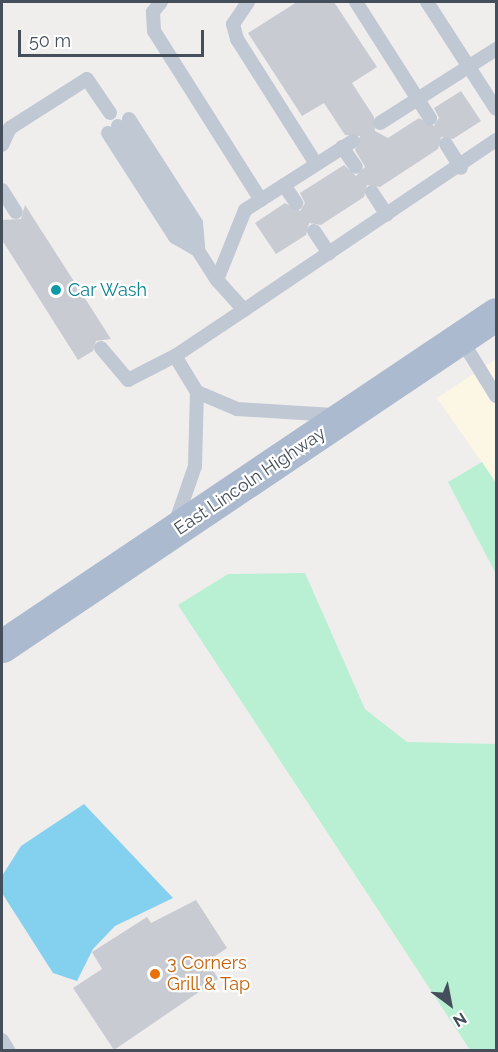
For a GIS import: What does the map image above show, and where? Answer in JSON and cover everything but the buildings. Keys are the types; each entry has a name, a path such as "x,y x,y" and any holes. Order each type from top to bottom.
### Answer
{"main road":[{"name":"East Lincoln Highway","path":"2,646 496,314"}],"lane":[{"path":"161,2 153,12 154,31 261,200"},
{"path":"248,2 233,24 237,39 316,164"},
{"path":"356,2 430,118"},
{"path":"427,2 496,109"},
{"path":"380,123 496,49"},
{"path":"2,145 10,128 87,79 110,113"},
{"path":"118,126 217,280 244,310"},
{"path":"100,348 119,376 128,380 175,356 461,168 496,140"},
{"path":"217,280 245,210 348,144 356,167"},
{"path":"446,144 461,168"},
{"path":"284,185 296,203"},
{"path":"2,190 16,212"},
{"path":"372,192 387,215"},
{"path":"314,231 329,254"},
{"path":"461,339 496,396"},
{"path":"171,534 195,466 197,393 175,356"},
{"path":"197,393 262,412 350,414"},
{"path":"2,1040 9,1050"}],"shaded area":[{"path":"496,359 496,483 437,398"}],"green space":[{"path":"482,462 496,483 496,574 448,482"},
{"path":"305,573 365,709 407,742 496,744 496,1050 470,1050 178,605 228,574"}],"water":[{"path":"84,804 173,898 115,926 93,949 77,981 53,973 2,893 2,876 21,846"}],"place":[{"name":"Car Wash","path":"56,290"},
{"name":"3 Corners Grill & Tap","path":"155,974"}]}
